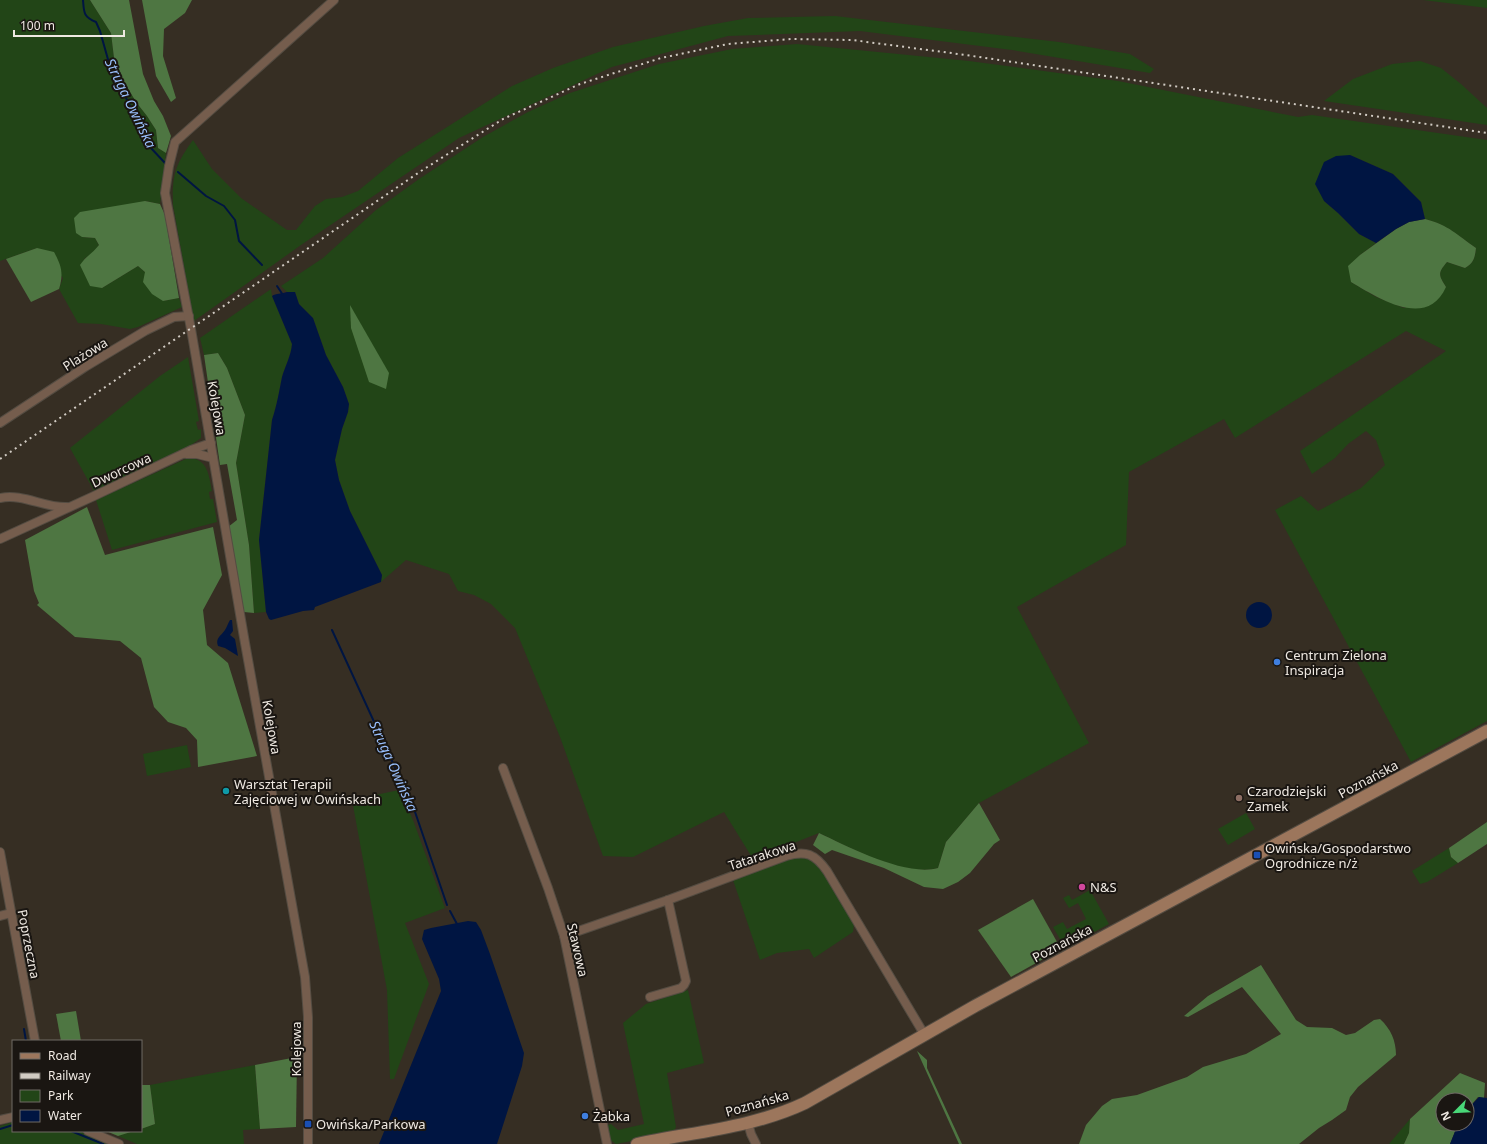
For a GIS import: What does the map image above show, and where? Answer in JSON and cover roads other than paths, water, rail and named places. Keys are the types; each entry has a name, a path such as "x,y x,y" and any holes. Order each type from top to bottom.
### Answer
{"main road":[{"name":"Poznańska","path":"637,1144 748,1123 782,1113 808,1101 924,1034 1487,731"}],"street":[{"name":"Kolejowa","path":"308,1144 308,1017 305,977 211,443 165,193 169,166 175,142 334,0"},
{"name":"Plażowa","path":"0,423 85,367 145,331 174,317 188,316"},
{"name":"Dworcowa","path":"0,538 191,450 211,443"},
{"name":"Dworcowa","path":"183,454 197,454 213,458"},
{"name":"Dworcowa","path":"0,498 13,497 45,505 70,507"},
{"path":"45,505 47,511 45,518"},
{"name":"Stawowa","path":"503,768 548,888 564,936 607,1144"},
{"name":"Poprzeczna","path":"0,852 35,1040"},
{"name":"Tatarakowa","path":"564,936 793,854 805,853 815,857 826,871 924,1034"},
{"path":"650,997 681,988 686,982 668,900"},
{"path":"0,916 11,914"},
{"path":"0,1120 12,1117"},
{"path":"748,1123 756,1144"},
{"path":"90,1132 119,1144"}],"water":[{"path":"1350,155 1393,174 1421,202 1425,219 1409,222 1376,243 1359,234 1324,201 1315,184 1324,162 1336,156"},
{"path":"287,292 295,292 299,304 313,318 326,355 343,387 349,404 335,460 339,480 350,511 382,575 381,582 315,607 314,610 303,611 271,620 266,612 259,540 272,420 277,404 282,377 292,344 272,296"},
{"path":"1259,602 1268,606 1272,615 1268,624 1259,628 1250,624 1246,615 1250,606"},
{"path":"230,620 232,620 233,631 230,635 235,639 238,656 225,648 218,646 217,643"},
{"path":"468,921 476,922 481,930 524,1053 522,1066 497,1144 379,1144 441,991 439,979 422,939 424,930"},
{"path":"1479,1097 1487,1098 1487,1144 1450,1144 1455,1132 1475,1132 1475,1101"}],"waterway":[{"name":"Struga Owińska","path":"83,0 85,14 96,22 109,63 150,147 165,163"},
{"path":"178,172 206,196 224,206 235,220 239,241 262,265"},
{"path":"277,286 283,295"},
{"name":"Struga Owińska","path":"332,630 414,809 447,905"},
{"name":"Struga Owińska","path":"450,911 457,924"},
{"path":"24,1029 26,1040"},
{"path":"0,1129 12,1125"},
{"path":"73,1132 103,1144"}],"railway":[{"path":"0,459 421,171 503,119 580,84 661,58 728,44 791,39 852,40 966,55 1487,133"}],"place":[{"name":"Centrum Zielona Inspiracja","path":"1277,662"},
{"name":"Warsztat Terapii Zajęciowej w Owińskach","path":"226,791"},
{"name":"Czarodziejski Zamek","path":"1239,798"},
{"name":"Owińska/Gospodarstwo Ogrodnicze n/ż","path":"1257,855"},
{"name":"N&S","path":"1082,887"},
{"name":"Żabka","path":"585,1116"},
{"name":"Owińska/Parkowa","path":"308,1124"}]}
